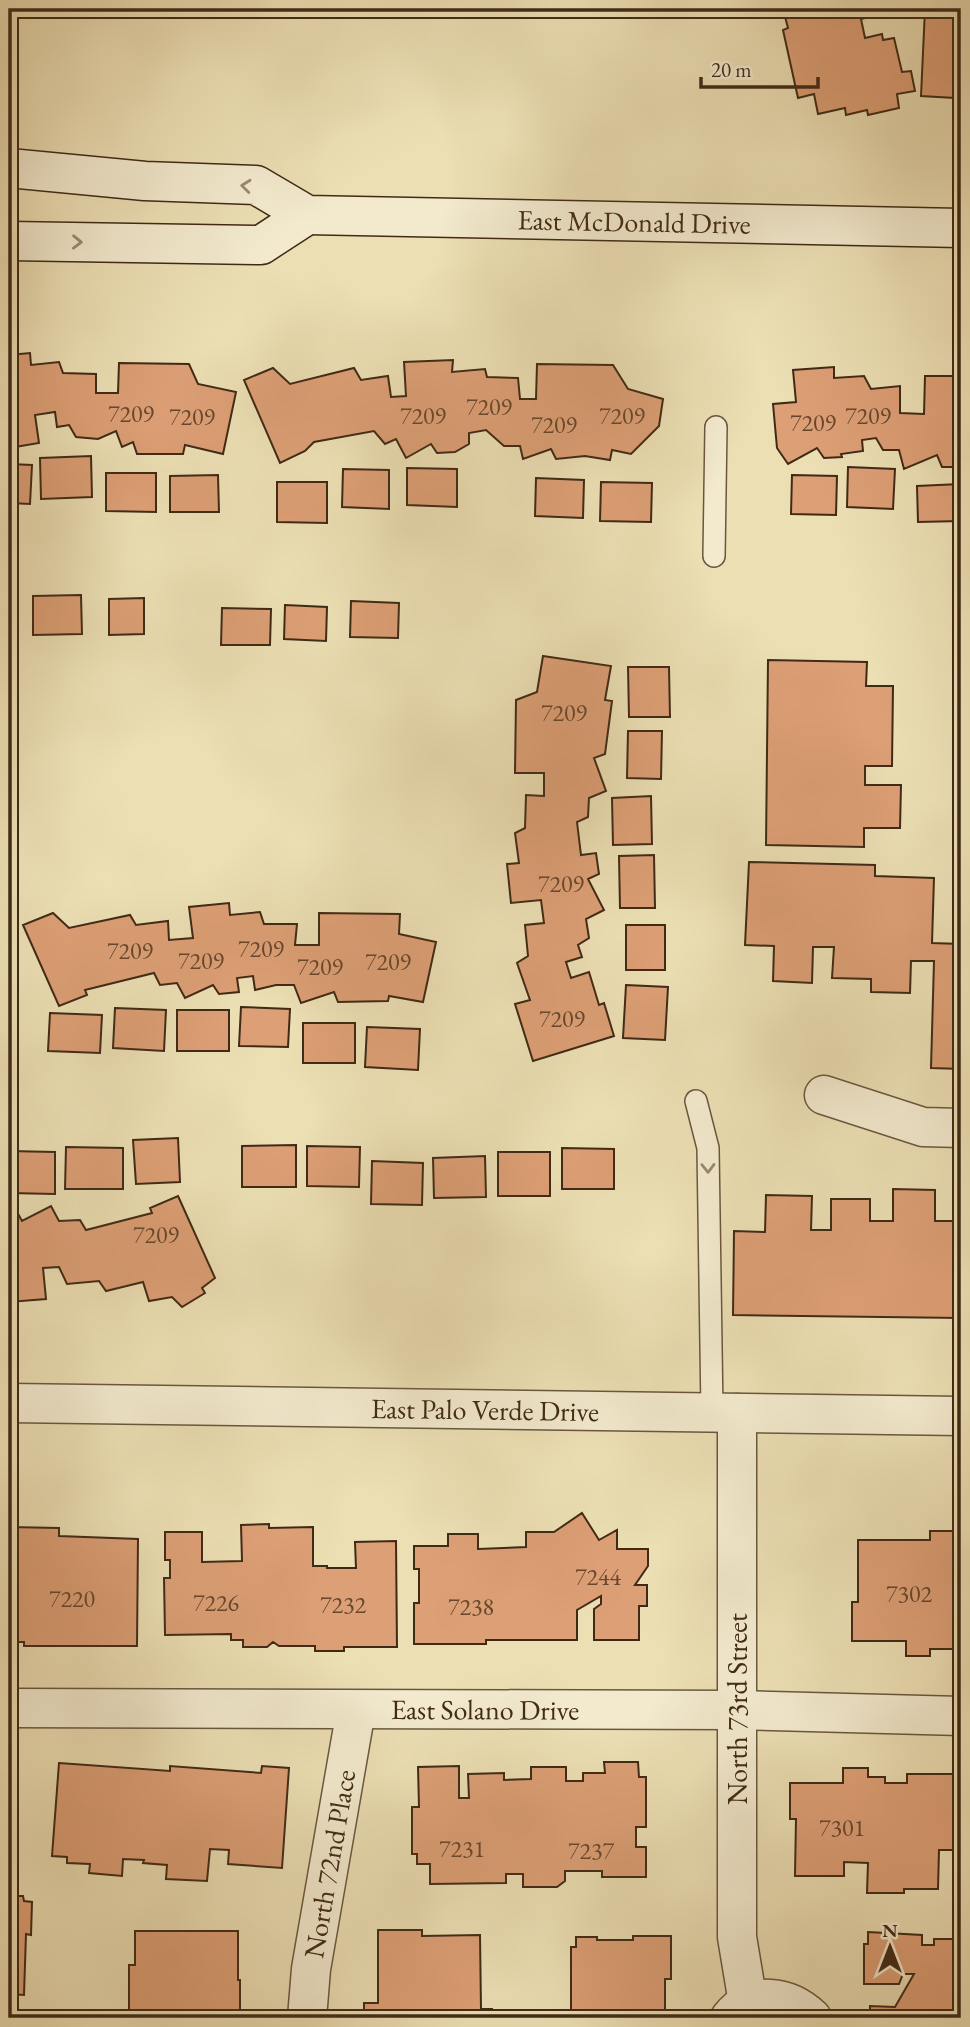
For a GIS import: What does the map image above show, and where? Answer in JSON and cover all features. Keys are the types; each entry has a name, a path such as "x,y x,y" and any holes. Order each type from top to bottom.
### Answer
{"street":[{"name":"East McDonald Drive","path":"9,168 145,181 256,185 307,215 961,228"},
{"path":"9,241 261,245 307,215"},
{"path":"824,1095 923,1127 961,1128"},
{"name":"East Palo Verde Drive","path":"9,1403 961,1416"},
{"name":"North 73rd Street","path":"724,1413 737,1710 739,2011 766,1998 784,2000 801,2007 812,2018"},
{"name":"East Solano Drive","path":"9,1708 737,1710 961,1716"},
{"name":"North 72nd Place","path":"307,2018 311,1969 356,1710"}],"lane":[{"path":"714,556 716,427"},
{"path":"695,1101 708,1148 724,1413"}],"building":[{"path":"783,9 894,9 895,11 861,19 865,38 882,34 883,40 894,38 902,72 911,71 915,91 897,94 899,108 868,115 867,110 846,115 845,108 818,114 814,94 798,98 783,30 788,28"},
{"path":"925,9 961,11 961,104 955,104 955,98 921,96"},
{"path":"30,353 31,365 59,362 63,373 96,374 96,393 118,393 119,363 189,364 198,384 236,392 223,454 185,445 183,454 137,454 133,442 122,447 116,431 98,439 76,437 69,425 57,427 55,412 35,415 39,443 9,448 9,355"},
{"path":"453,360 452,372 485,369 487,377 518,378 520,399 536,399 537,364 613,365 628,389 663,399 659,426 631,454 612,450 610,460 585,456 556,459 551,449 523,459 520,446 504,446 486,430 469,433 469,444 455,452 437,453 431,444 406,458 396,439 385,444 374,431 314,442 305,451 280,463 244,380 273,368 290,384 354,368 361,380 388,376 391,397 406,396 404,362"},
{"path":"834,367 834,378 864,376 871,389 900,386 900,413 924,414 925,376 961,376 961,467 942,467 937,455 904,469 899,450 883,450 876,438 862,440 863,451 841,454 842,457 824,458 817,448 788,464 777,448 773,404 796,402 793,370"},
{"path":"91,456 92,497 41,499 40,458"},
{"path":"9,464 32,465 30,504 9,503"},
{"path":"848,467 895,469 893,509 847,507"},
{"path":"407,468 457,469 457,507 407,505"},
{"path":"343,469 389,470 389,509 342,507"},
{"path":"106,473 156,473 156,512 106,511"},
{"path":"218,475 219,512 170,512 170,476"},
{"path":"792,475 837,476 836,515 791,514"},
{"path":"536,478 584,480 583,518 535,516"},
{"path":"277,482 327,482 327,523 277,522"},
{"path":"601,482 652,483 651,522 600,521"},
{"path":"960,484 961,521 918,522 917,486"},
{"path":"81,595 82,634 33,635 33,596"},
{"path":"144,598 144,634 109,635 109,599"},
{"path":"351,601 399,603 398,638 350,637"},
{"path":"285,605 327,607 326,641 284,639"},
{"path":"222,608 271,609 270,645 221,645"},
{"path":"543,656 611,666 605,700 612,701 605,754 594,758 606,791 589,798 588,817 577,822 581,855 596,853 599,874 588,879 604,910 586,919 589,938 578,945 582,957 566,962 571,978 589,972 599,1005 604,1003 614,1036 533,1061 515,1004 530,1000 517,963 528,956 525,925 544,923 541,900 511,903 507,864 519,863 515,833 525,828 526,795 544,796 544,773 515,773 516,700 537,692"},
{"path":"768,660 867,662 866,686 893,686 892,766 865,766 865,785 901,785 900,828 864,828 864,847 766,845"},
{"path":"628,667 669,667 670,717 629,717"},
{"path":"628,731 662,731 661,779 627,778"},
{"path":"651,796 652,844 613,845 612,798"},
{"path":"654,855 655,908 620,908 619,856"},
{"path":"749,862 875,865 875,876 934,878 932,943 961,944 961,1069 931,1068 934,961 911,961 910,993 871,992 871,979 832,978 834,947 813,947 812,983 773,981 774,946 745,945"},
{"path":"229,903 230,915 260,912 264,924 297,924 295,945 319,945 319,913 400,914 399,934 436,942 423,1002 389,996 388,1001 338,1002 334,992 301,1003 294,985 276,985 255,990 253,976 237,978 239,992 219,994 213,985 185,998 177,983 160,985 154,973 85,990 87,995 59,1006 23,925 53,913 69,928 130,915 136,925 168,921 169,940 193,938 189,907"},
{"path":"626,925 665,925 665,970 626,970"},
{"path":"626,985 668,987 665,1040 623,1038"},
{"path":"241,1007 290,1009 288,1047 239,1046"},
{"path":"115,1008 166,1010 164,1051 113,1048"},
{"path":"177,1010 229,1010 229,1051 177,1051"},
{"path":"50,1013 102,1015 100,1053 48,1051"},
{"path":"303,1023 355,1023 355,1063 303,1063"},
{"path":"367,1027 420,1029 418,1070 365,1067"},
{"path":"178,1138 180,1182 136,1184 133,1140"},
{"path":"296,1145 296,1187 242,1187 242,1146"},
{"path":"307,1146 360,1147 359,1187 307,1186"},
{"path":"66,1147 123,1148 123,1189 65,1189"},
{"path":"562,1148 614,1149 614,1189 562,1189"},
{"path":"9,1151 55,1152 55,1194 9,1193"},
{"path":"498,1152 550,1152 550,1196 498,1196"},
{"path":"485,1156 486,1197 434,1198 433,1158"},
{"path":"372,1161 423,1163 422,1205 371,1204"},
{"path":"893,1189 935,1190 935,1221 955,1221 955,1189 961,1190 961,1318 733,1315 734,1231 765,1232 766,1195 812,1196 811,1230 831,1230 831,1199 870,1199 870,1221 893,1221"},
{"path":"178,1196 215,1278 202,1288 205,1293 182,1307 172,1297 149,1301 143,1282 106,1291 99,1281 67,1284 59,1267 43,1268 46,1299 9,1302 9,1211 16,1210 22,1221 51,1206 59,1221 80,1220 86,1230 152,1213 150,1208"},
{"path":"582,1513 599,1540 617,1530 617,1549 648,1549 648,1566 635,1585 647,1585 647,1606 639,1606 639,1640 594,1640 594,1609 601,1604 601,1596 577,1610 577,1640 486,1640 486,1644 414,1644 414,1603 419,1603 419,1569 414,1569 414,1546 448,1546 448,1534 478,1534 478,1549 526,1547 526,1532 554,1532"},
{"path":"269,1524 269,1528 313,1527 313,1566 327,1568 356,1568 355,1542 396,1541 397,1647 344,1647 344,1651 315,1651 315,1646 279,1646 273,1642 267,1647 243,1647 243,1640 231,1640 231,1634 165,1635 164,1578 170,1578 170,1560 165,1560 165,1532 202,1532 202,1562 242,1561 241,1525"},
{"path":"9,1527 59,1528 59,1536 138,1539 137,1646 24,1646 24,1642 9,1642"},
{"path":"930,1531 961,1531 961,1649 930,1649 930,1656 906,1656 906,1641 852,1641 852,1602 858,1602 858,1540 930,1540"},
{"path":"604,1762 638,1762 639,1777 646,1777 646,1827 636,1827 636,1847 646,1847 646,1877 602,1877 602,1871 565,1871 565,1881 557,1887 523,1887 523,1874 506,1874 506,1883 430,1884 430,1864 417,1864 417,1854 412,1854 412,1807 419,1807 418,1767 459,1766 459,1798 469,1798 468,1774 504,1773 504,1780 531,1779 531,1767 566,1767 566,1781 583,1781 583,1773 605,1773"},
{"path":"59,1763 170,1771 170,1766 261,1773 262,1766 289,1768 282,1868 228,1864 229,1850 210,1849 207,1881 166,1879 167,1865 143,1863 144,1860 123,1859 122,1876 89,1873 90,1864 67,1863 67,1857 52,1856"},
{"path":"843,1768 868,1768 868,1777 885,1777 885,1783 907,1783 907,1774 961,1774 961,1850 939,1850 938,1889 867,1893 868,1863 844,1862 844,1876 795,1876 796,1819 790,1819 790,1783 843,1783"},
{"path":"9,1896 23,1896 24,1901 32,1902 31,1935 26,1934 24,1995 9,1994"},
{"path":"378,1930 422,1930 422,1936 480,1935 481,2009 492,2009 492,2018 364,2018 364,2003 378,2003"},
{"path":"135,1931 238,1931 240,2018 122,2018 122,2010 129,2010 129,1965 135,1965"},
{"path":"868,1932 922,1935 922,1945 934,1945 934,1939 961,1939 961,2018 866,2018 866,2014 870,2014 870,2006 895,2007 914,1974 903,1974 899,1984 864,1984 864,1944 868,1944"},
{"path":"633,1936 671,1936 671,1979 665,1979 665,2018 574,2018 574,2010 571,2010 571,1947 576,1947 576,1937 633,1940"}]}
